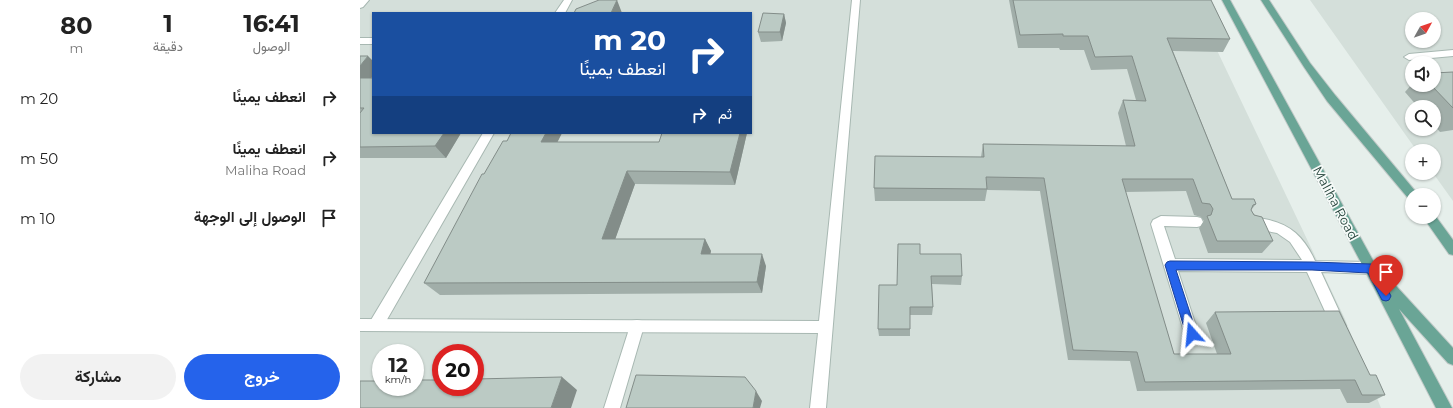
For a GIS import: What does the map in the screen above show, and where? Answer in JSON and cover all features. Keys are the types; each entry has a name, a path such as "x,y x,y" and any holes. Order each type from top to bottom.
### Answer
{"main road":[{"name":"Maliha Road","path":"1226,0 1371,268 1444,408"},
{"path":"1265,0 1299,53 1331,98 1406,188"},
{"path":"1434,224 1453,250"},
{"path":"1371,268 1453,358"}],"street":[{"path":"360,5 365,0"},
{"path":"561,12 568,0"},
{"path":"818,408 856,0"},
{"path":"360,41 372,41"},
{"path":"1421,56 1453,53"},
{"path":"376,325 488,134"},
{"path":"1192,334 1157,227 1158,222 1197,222"},
{"path":"1249,222 1266,224 1278,228 1299,242 1312,266 1344,336"},
{"path":"1170,265 1371,268"},
{"path":"360,325 825,327"},
{"path":"612,408 637,326"}],"shaded area":[{"path":"360,0 1193,0 1345,319 1381,408 360,408"},
{"path":"1310,0 1453,0 1453,201 1438,180 1441,180 1441,144 1412,144 1406,136 1441,136 1441,100 1405,100 1405,134"}],"building":[{"path":"599,0 617,0 611,12 574,12 576,9"},
{"path":"1013,0 1211,0 1230,39 1167,38 1232,199 1254,199 1256,204 1253,205 1251,210 1254,215 1262,217 1273,241 1217,241 1207,216 1211,215 1213,209 1210,204 1202,203 1193,179 1122,179 1174,354 1231,354 1215,312 1339,311 1370,375 1376,375 1385,395 1362,395 1355,380 1145,382 1137,352 1073,350 1044,178 986,177 987,189 874,188 875,156 984,157 983,144 1135,146 1123,100 1146,101 1132,56 1095,57 1088,36 1063,36 1063,34 1020,35"},
{"path":"763,13 784,14 780,32 758,32"},
{"path":"360,56 368,56 360,66"},
{"path":"1453,72 1453,108 1438,92 1441,92 1441,73"},
{"path":"360,78 372,78 372,134 443,134 435,146 360,147 360,113 364,108 360,108"},
{"path":"510,134 545,134 541,142 659,142 662,134 740,134 730,172 627,171 602,239 705,239 701,254 762,254 757,282 424,283 482,174 484,174 503,141 507,141"},
{"path":"898,244 920,244 920,254 961,254 962,276 931,276 933,307 910,307 910,329 878,329 879,285 897,285"},
{"path":"636,375 745,377 756,391 753,408 626,408"},
{"path":"562,377 551,408 360,408 360,381 372,381 372,396 424,396 424,380 432,380 432,396 484,396 484,379"}],"route":[{"path":"1192,334 1170,265 1371,268 1386,296"}]}
